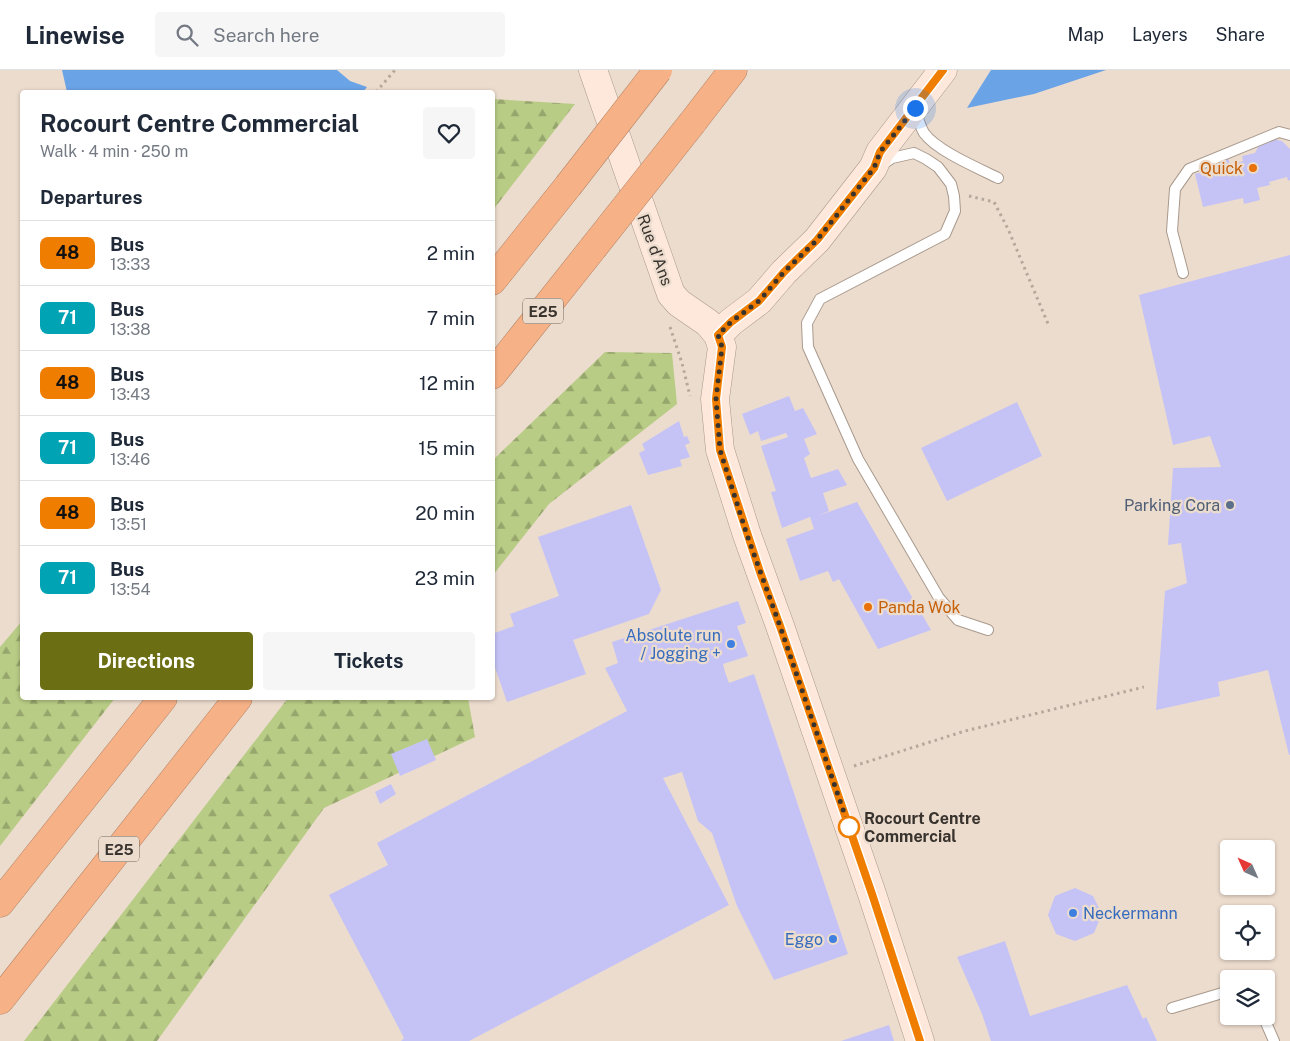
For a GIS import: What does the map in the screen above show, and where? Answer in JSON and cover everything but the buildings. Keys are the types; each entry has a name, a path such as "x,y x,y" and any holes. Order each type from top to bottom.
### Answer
{"highway":[{"path":"495,277 658,70"},
{"name":"E25","path":"495,371 733,70"},
{"path":"0,904 161,700"},
{"name":"E25","path":"0,1000 236,700"}],"main road":[{"name":"Rue d'Ans","path":"593,70 671,294 679,303 708,323 718,335"},
{"path":"920,1041 872,894 747,535 720,450 716,399 722,347 718,335 731,322 759,301 784,272 817,240 874,168 880,152 943,70"}],"lane":[{"path":"915,108 920,126 926,135 952,155 998,178"},
{"path":"1183,273 1172,231 1175,189 1189,169 1279,132 1290,135"},
{"path":"874,168 892,158 914,153 938,168 950,184 954,196 955,211 944,234 820,299 807,323 808,347 858,459 939,598 958,620 988,630"},
{"path":"1172,1008 1220,994"},
{"path":"1267,1025 1274,1041"}],"path":[{"path":"378,90 395,70"},
{"path":"954,196 962,194 994,202 1008,229 1049,326"},
{"path":"830,774 965,731 1144,687"}],"green space":[{"path":"495,99 575,104 495,207"},
{"path":"605,352 672,353 677,404 549,504 495,572 495,458"},
{"path":"20,623 20,700 113,700 0,846 0,647"},
{"path":"286,700 468,700 475,737 324,808 157,1041 24,1041"}],"water":[{"path":"62,70 337,70 350,81 367,87 365,90 67,90"},
{"path":"991,70 1106,70 1034,94 967,108"}],"bus line":[{"name":"48","path":"920,1041 872,894 727,473 720,450 716,422 716,399 722,347 718,335 731,322 759,301 784,272 817,240 874,168 880,152 943,70"}],"place":[{"name":"Quick","path":"1253,168"},
{"name":"Parking Cora","path":"1230,505"},
{"name":"Panda Wok","path":"868,607"},
{"name":"Absolute run / Jogging +","path":"731,644"},
{"name":"Rocourt Centre Commercial","path":"849,827"},
{"name":"Neckermann","path":"1073,913"},
{"name":"Eggo","path":"833,939"}],"route":[{"path":"849,827 747,535 720,450 716,422 716,399 722,347 718,335 731,322 759,301 784,272 817,240 874,168 880,152 915,108"}]}
